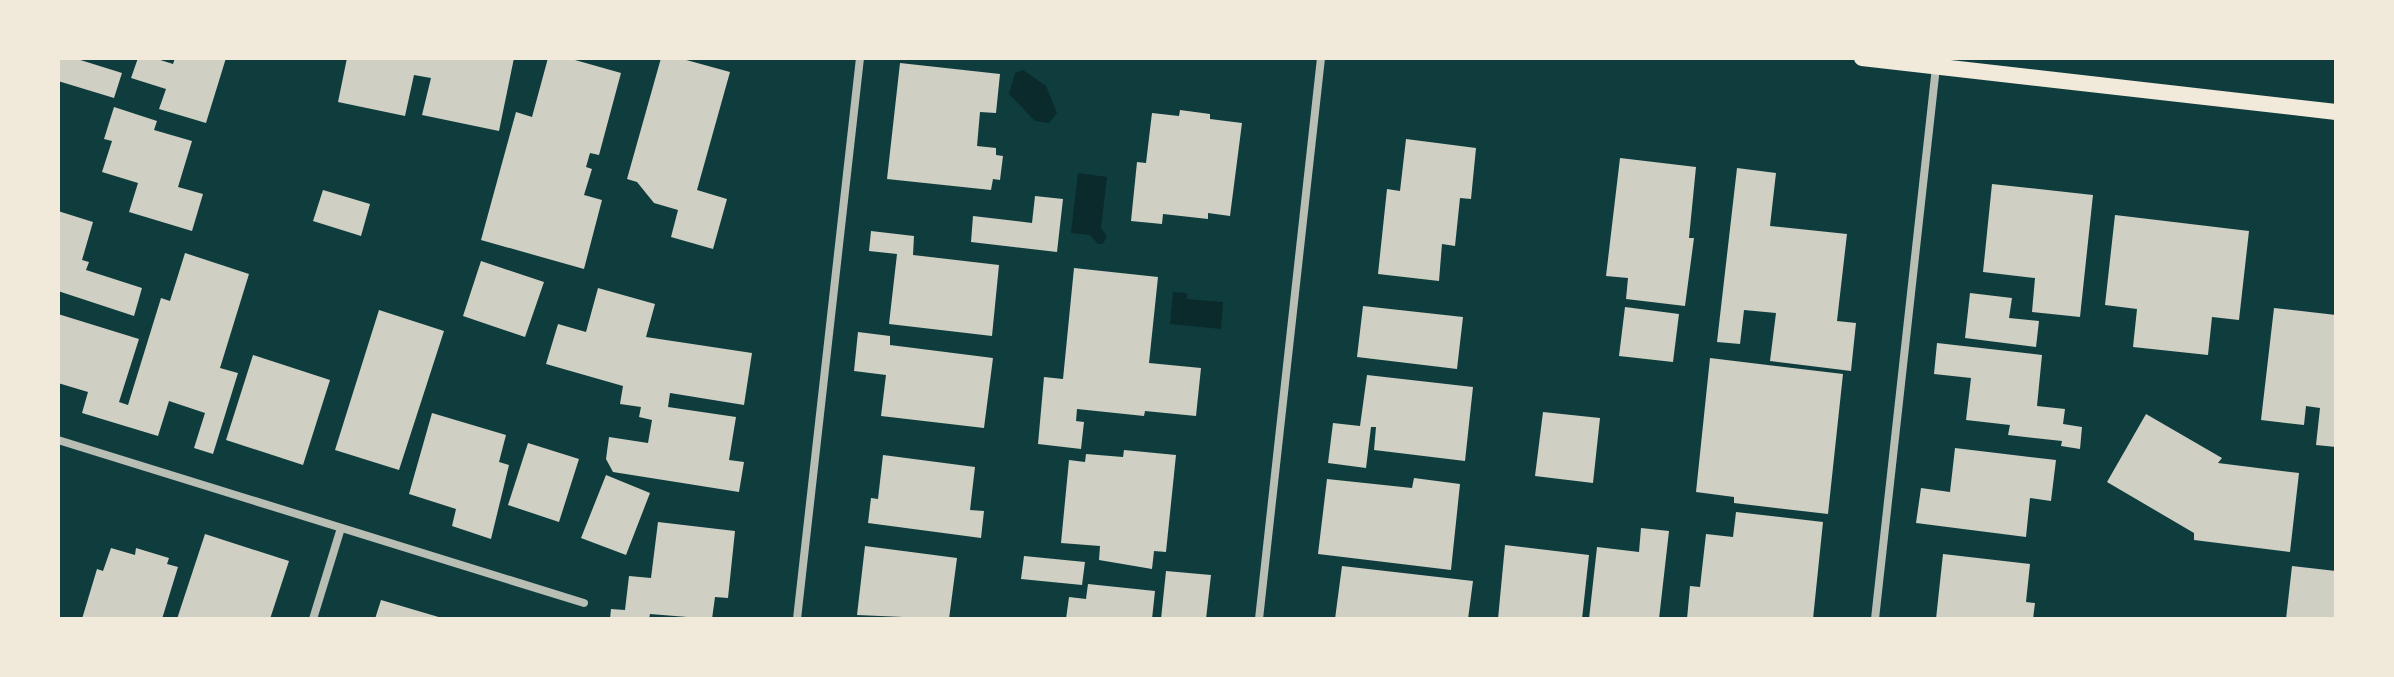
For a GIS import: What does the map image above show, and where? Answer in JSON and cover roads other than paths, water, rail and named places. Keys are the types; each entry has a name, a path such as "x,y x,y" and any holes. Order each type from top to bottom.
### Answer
{"main road":[{"path":"1862,58 2336,112"}],"street":[{"path":"797,619 860,58"},
{"path":"1259,619 1321,58"},
{"path":"1875,619 1936,66"},
{"path":"58,440 584,603"},
{"path":"313,619 341,528"}],"water":[{"path":"1023,70 1046,86 1057,113 1049,123 1035,121 1009,94 1015,73"},
{"path":"1078,173 1107,177 1101,228 1107,236 1103,244 1098,244 1090,235 1071,233"},
{"path":"1173,292 1187,293 1187,299 1223,302 1221,329 1170,324"}]}
